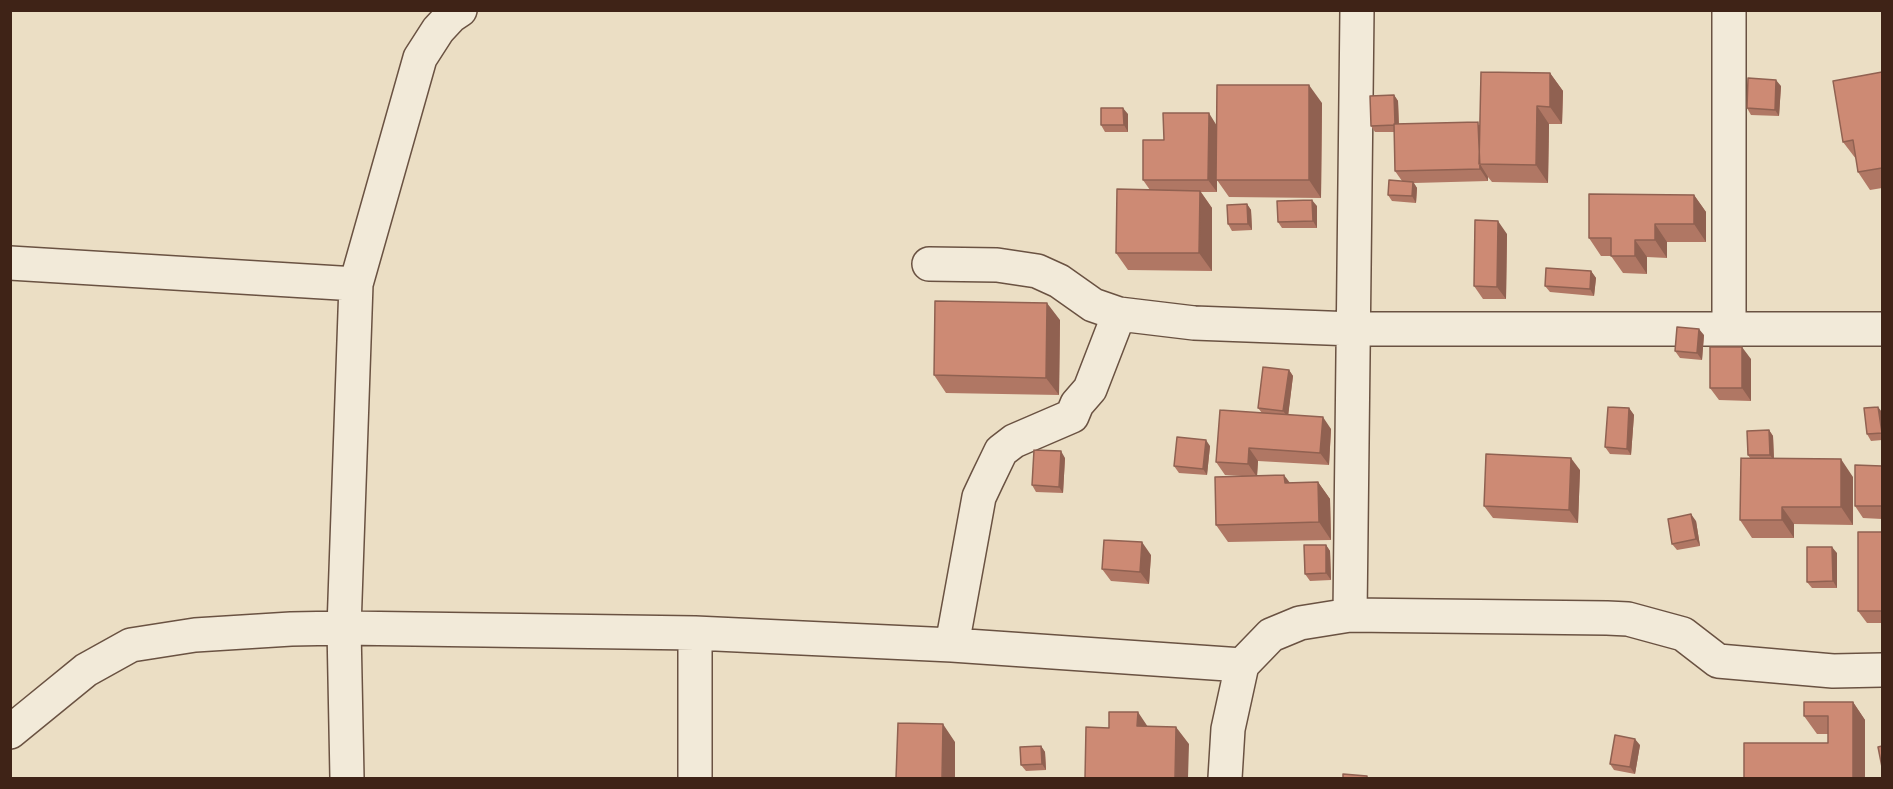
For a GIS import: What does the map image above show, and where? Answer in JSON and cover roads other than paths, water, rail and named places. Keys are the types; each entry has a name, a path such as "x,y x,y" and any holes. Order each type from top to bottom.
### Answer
{"street":[{"path":"347,778 344,628 356,284 420,58 438,30 460,10"},
{"path":"1350,615 1357,10"},
{"path":"1729,10 1729,329"},
{"path":"10,263 356,284"},
{"path":"929,264 997,265 1037,271 1059,281 1093,305 1119,314 1194,323 1354,329 1882,329"},
{"path":"952,645 979,497 1001,451 1014,441 1072,416 1077,404 1090,390 1119,314"},
{"path":"1225,778 1228,729 1242,665 1270,635 1300,622 1350,615 1628,619 1683,634 1718,661 1833,671 1882,670"},
{"path":"10,732 86,670 130,645 195,635 291,629 695,633 952,645 1242,665"},
{"path":"695,633 695,778"}]}
